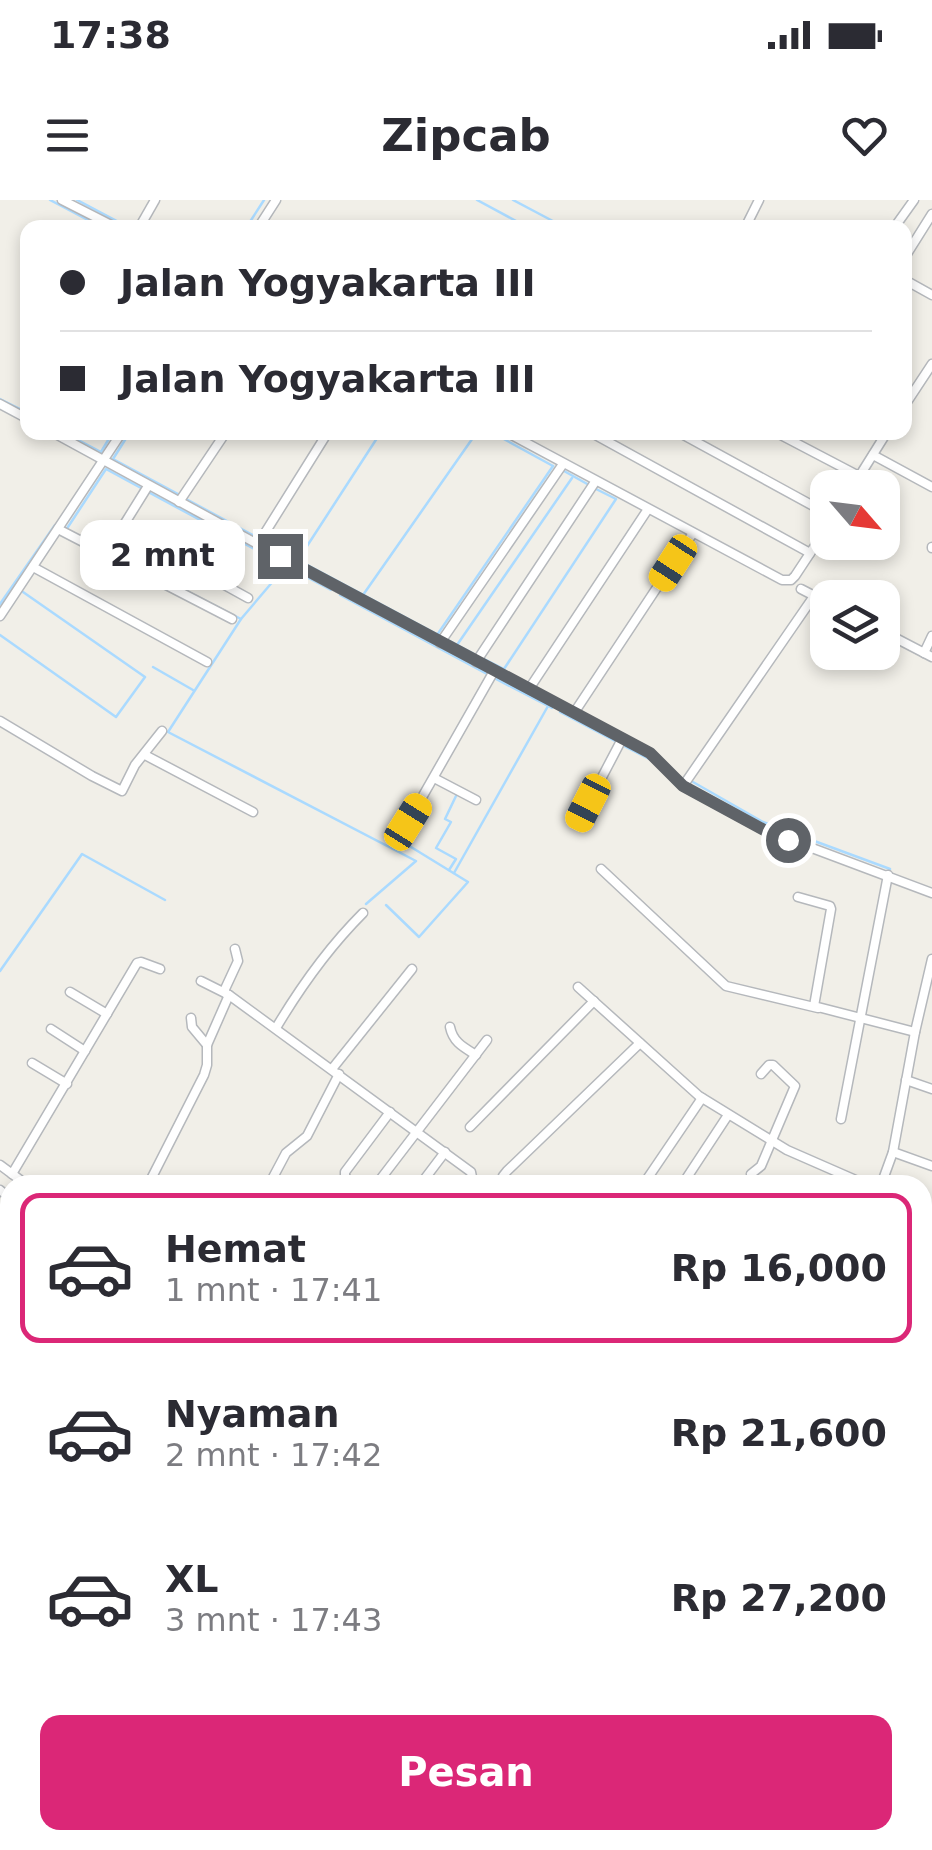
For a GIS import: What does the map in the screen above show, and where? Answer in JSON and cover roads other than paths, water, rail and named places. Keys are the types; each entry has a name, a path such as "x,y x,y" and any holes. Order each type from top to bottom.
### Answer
{"street":[{"path":"62,200 101,220"},
{"path":"912,245 932,214"},
{"path":"912,395 932,364"},
{"path":"66,440 656,758 683,786 764,830 932,893"},
{"path":"0,616 117,440"},
{"path":"179,502 221,440"},
{"path":"258,544 323,440"},
{"path":"520,440 782,580 791,580 810,553 605,440"},
{"path":"693,440 810,504"},
{"path":"790,440 848,470"},
{"path":"864,470 882,440"},
{"path":"873,454 932,486"},
{"path":"440,643 562,464"},
{"path":"476,662 596,482"},
{"path":"148,486 125,522 125,530 248,598"},
{"path":"529,689 648,509"},
{"path":"58,528 232,619"},
{"path":"574,713 693,533"},
{"path":"33,567 206,662"},
{"path":"801,589 810,594"},
{"path":"683,786 810,602"},
{"path":"900,640 928,655 932,636"},
{"path":"408,822 494,671"},
{"path":"0,721 122,791 162,731"},
{"path":"579,821 622,739"},
{"path":"145,755 253,812"},
{"path":"434,778 476,800"},
{"path":"601,868 726,986 915,1032"},
{"path":"842,1119 888,875"},
{"path":"798,897 831,909 814,1004 818,1008"},
{"path":"276,1028 309,975 363,913"},
{"path":"153,1175 204,1075 207,1045 238,961 235,949"},
{"path":"884,1175 894,1152 932,959"},
{"path":"0,1165 12,1174 136,963 160,969"},
{"path":"275,1175 286,1153 308,1136 335,1072 412,968"},
{"path":"200,981 227,994 276,1028 417,1130 471,1175"},
{"path":"578,987 702,1098 772,1141 845,1175"},
{"path":"70,992 107,1014"},
{"path":"470,1127 594,1001"},
{"path":"191,1018 192,1027 207,1045"},
{"path":"450,1026 456,1042 476,1055"},
{"path":"51,1029 85,1051"},
{"path":"383,1175 487,1040"},
{"path":"504,1175 640,1043"},
{"path":"32,1063 66,1084"},
{"path":"751,1174 761,1166 795,1086 773,1065 769,1064 761,1074"},
{"path":"906,1080 932,1090"},
{"path":"650,1175 702,1098"},
{"path":"344,1175 390,1112"},
{"path":"689,1175 728,1115"},
{"path":"428,1175 445,1152"},
{"path":"894,1152 932,1166"}],"waterway":[{"path":"50,200 88,220"},
{"path":"77,200 115,220"},
{"path":"251,220 264,200"},
{"path":"477,200 514,220"},
{"path":"513,200 551,220"},
{"path":"0,399 20,409"},
{"path":"78,440 101,452 108,440"},
{"path":"125,440 113,459 178,494"},
{"path":"266,542 298,560 376,440"},
{"path":"363,595 471,440"},
{"path":"506,440 553,466"},
{"path":"437,635 553,466"},
{"path":"66,530 106,469 141,488"},
{"path":"564,471 589,485"},
{"path":"457,645 572,478"},
{"path":"484,659 504,669 616,499 596,489"},
{"path":"150,493 331,590"},
{"path":"188,500 256,537"},
{"path":"0,604 55,525"},
{"path":"298,560 474,654"},
{"path":"286,566 241,619 168,732 416,861 366,904"},
{"path":"142,568 241,619"},
{"path":"0,635 116,717 145,677 23,592"},
{"path":"340,595 487,674"},
{"path":"153,667 193,690"},
{"path":"496,679 552,708"},
{"path":"454,873 548,706"},
{"path":"560,712 615,741"},
{"path":"624,746 653,761"},
{"path":"693,782 763,822 890,869"},
{"path":"449,870 456,859 436,848 451,822 445,819 456,796"},
{"path":"386,905 419,937 468,882 411,847"},
{"path":"0,971 82,854 165,900"}]}
